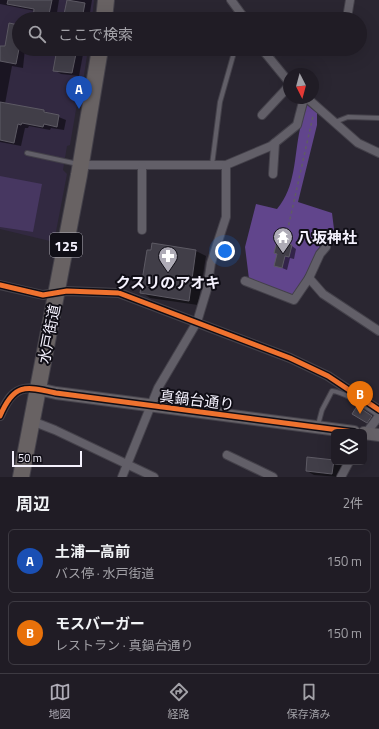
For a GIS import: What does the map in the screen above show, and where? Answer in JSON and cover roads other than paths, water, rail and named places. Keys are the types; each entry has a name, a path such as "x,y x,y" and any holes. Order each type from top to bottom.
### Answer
{"highway":[{"path":"105,12 106,0"},
{"name":"水戸街道","path":"21,477 81,165 99,56"}],"street":[{"path":"231,0 240,12"},
{"path":"348,12 350,0"},
{"path":"268,56 283,75"},
{"path":"262,115 283,92"},
{"path":"81,165 226,165 275,143 297,125 302,104"},
{"path":"316,104 358,143 379,154"},
{"path":"273,174 275,143"},
{"path":"122,477 126,463 152,406 158,388 197,322 207,289 211,263 226,216 226,165"},
{"path":"142,166 142,230"},
{"path":"245,281 294,300 309,278 320,254 326,247"},
{"path":"309,278 323,294 379,331"},
{"path":"0,285 43,295 67,291 119,293 290,358 328,376 379,410"},
{"path":"0,416 5,403 18,390 27,387 38,389"},
{"name":"真鍋台通り","path":"38,389 56,393 331,429"},
{"path":"367,432 379,416"},
{"path":"32,421 154,477"},
{"path":"367,435 379,435"},
{"path":"227,455 273,477"},
{"path":"341,477 347,465"}],"lane":[{"path":"212,165 220,102 234,56"},
{"path":"335,122 348,117 379,118"},
{"path":"27,153 81,165"},
{"path":"318,428 322,410 332,391 336,391 356,401 379,416"}],"place":[{"name":"土浦一高前","path":"79,109"},
{"name":"八坂神社","path":"283,254"},
{"name":"クスリのアオキ","path":"168,273"},
{"name":"モスバーガー","path":"360,414"}]}
